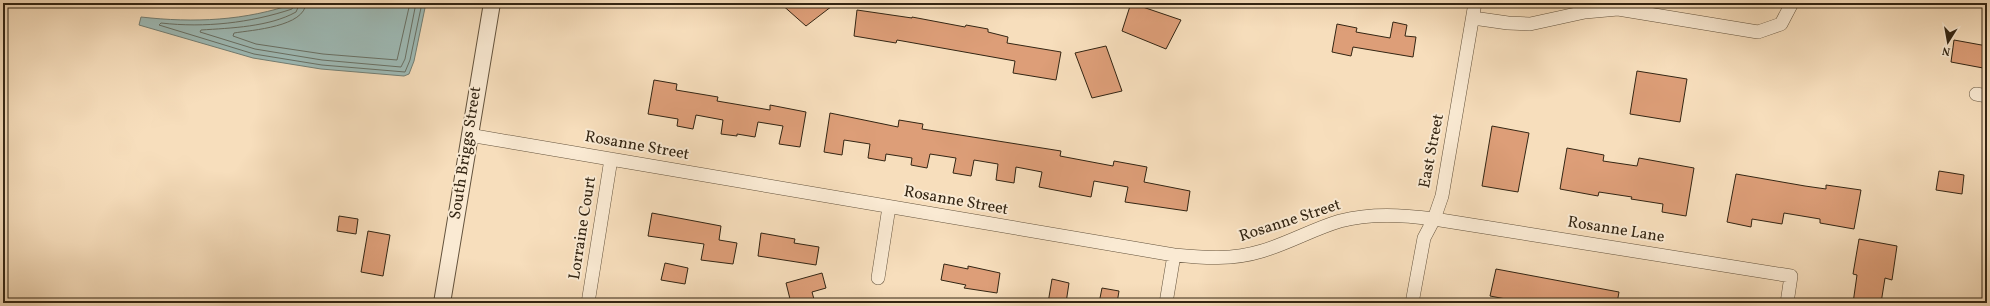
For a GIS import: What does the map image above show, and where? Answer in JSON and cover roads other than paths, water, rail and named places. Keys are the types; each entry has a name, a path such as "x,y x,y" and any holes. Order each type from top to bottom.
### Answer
{"street":[{"name":"South Briggs Street","path":"442,303 492,3"},
{"name":"East Street","path":"1412,303 1424,238 1434,219 1443,189 1475,3"},
{"path":"1472,18 1508,24 1530,24 1585,12 1618,9 1758,32 1781,24 1792,3"},
{"name":"Rosanne Street","path":"469,135 1174,255 1218,258 1244,255 1273,247 1340,221 1359,218 1399,215 1434,219"},
{"name":"Lorraine Court","path":"588,303 611,159"},
{"path":"878,278 889,207"},
{"name":"Rosanne Lane","path":"1434,219 1791,276 1786,303"},
{"path":"1166,303 1174,255"}],"water":[{"path":"296,3 426,3 414,61 409,74 404,76 321,69 253,58 139,25 141,17 180,20 219,19 258,14"}]}
